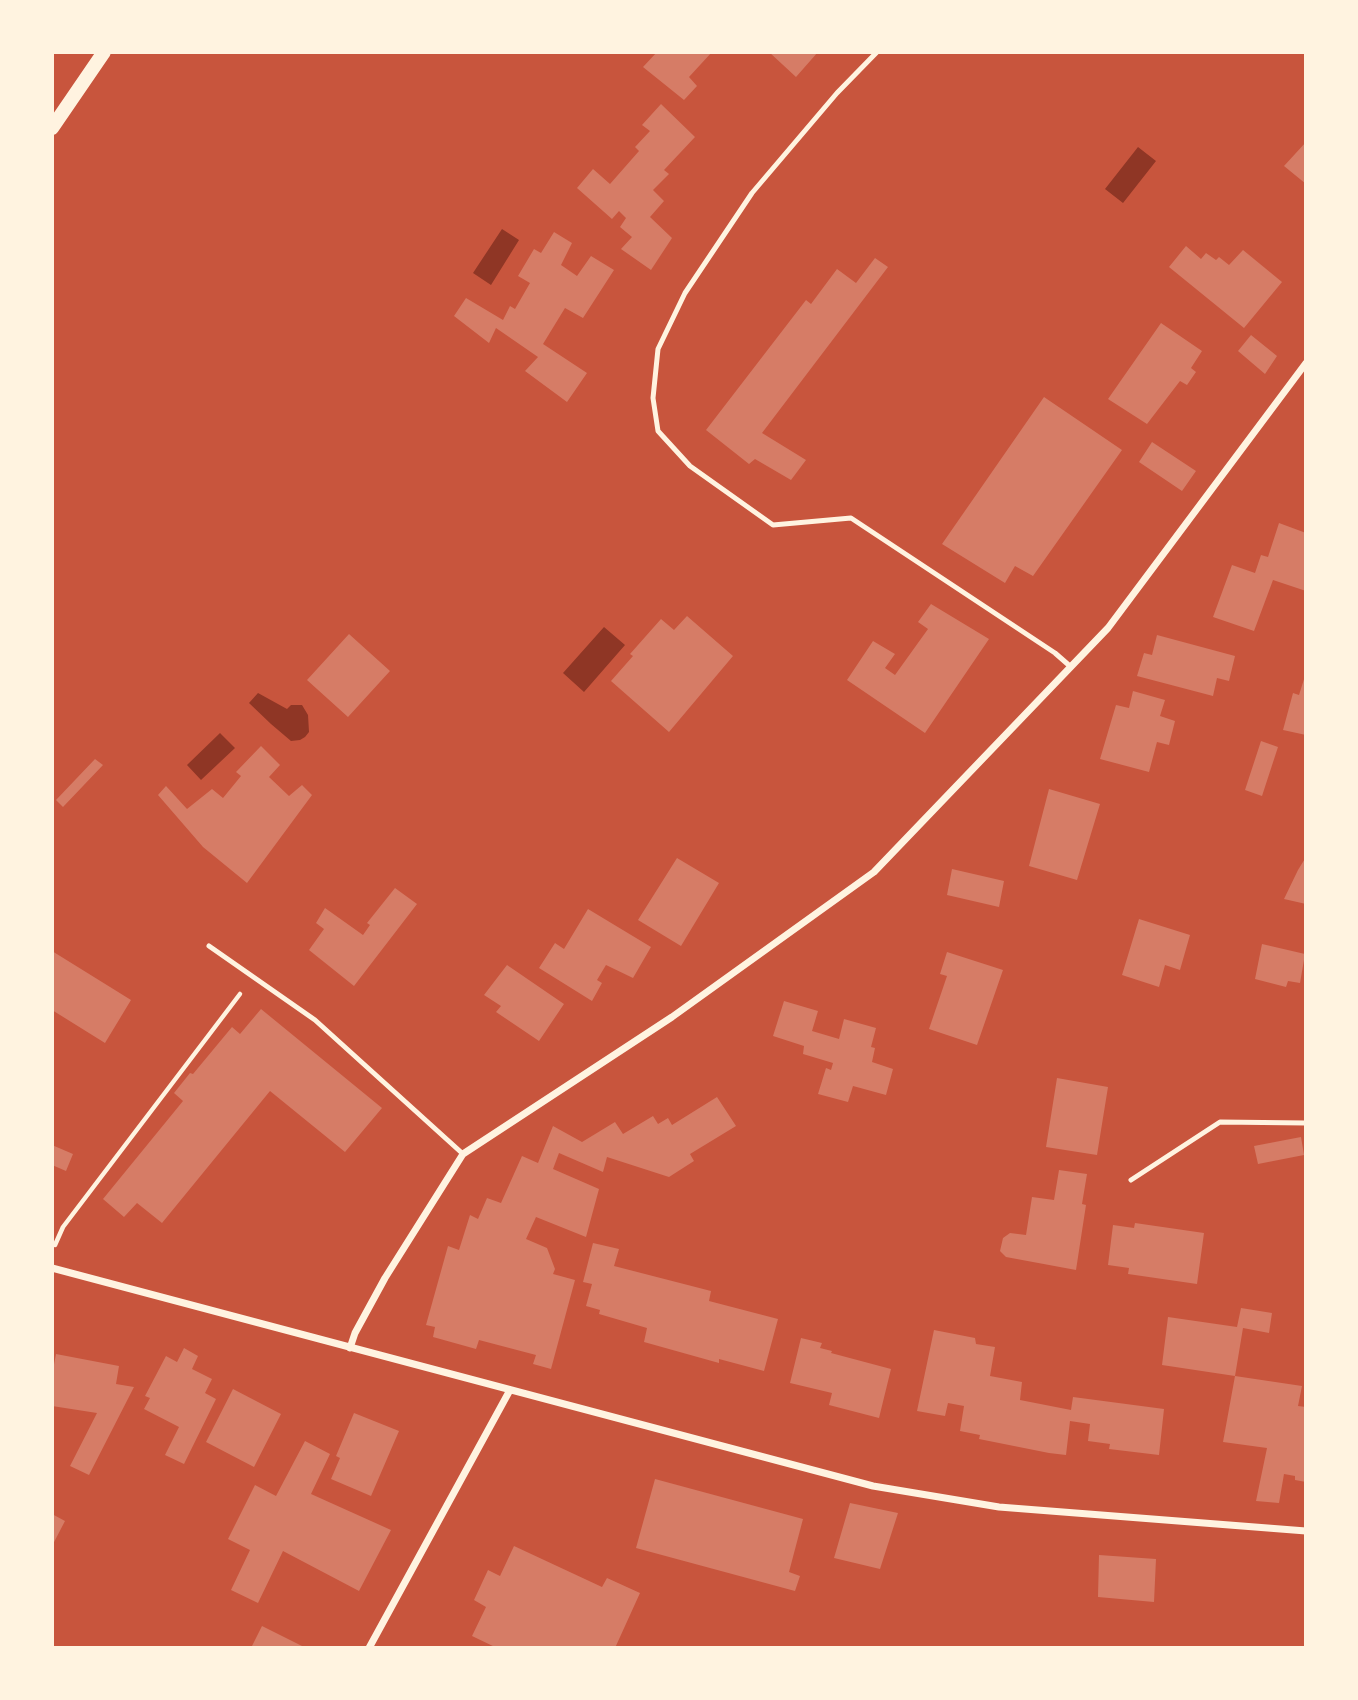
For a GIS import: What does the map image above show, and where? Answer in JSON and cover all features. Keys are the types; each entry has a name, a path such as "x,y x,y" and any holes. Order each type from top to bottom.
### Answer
{"main road":[{"path":"52,128 104,52"}],"street":[{"path":"350,1348 355,1333 385,1278 463,1154 672,1017 874,872 1108,628 1306,363"},
{"path":"52,1268 873,1486 999,1507 1306,1531"},
{"path":"369,1647 510,1390"}],"lane":[{"path":"877,52 837,93 751,194 685,293 658,349 653,398 658,430 690,466 773,525 851,518 1055,653 1071,667"},
{"path":"209,946 315,1020 463,1154"},
{"path":"1131,1180 1220,1122 1306,1124"}],"path":[{"path":"54,1246 63,1227 253,977"}],"shaded area":[{"path":"1138,147 1156,161 1123,203 1105,189"},
{"path":"502,229 519,240 491,285 473,273"},
{"path":"604,627 625,645 584,692 563,673"},
{"path":"258,693 287,709 291,705 302,705 308,715 309,732 305,737 291,741 271,724 249,703"},
{"path":"220,733 235,748 201,780 187,765"}],"building":[{"path":"657,52 712,52 689,77 697,86 684,100 643,67"},
{"path":"769,52 818,52 796,77"},
{"path":"661,104 695,137 664,170 669,174 653,190 664,201 650,217 672,238 651,270 621,249 632,237 620,227 626,218 619,211 612,219 577,188 593,169 610,184 639,151 635,147 650,131 642,125"},
{"path":"1306,142 1306,184 1284,166"},
{"path":"554,232 572,243 561,265 577,276 591,256 614,270 583,318 565,308 543,344 587,373 567,402 525,371 538,357 496,328 489,343 454,316 466,298 503,320 510,306 515,309 530,283 518,276 534,249 541,253"},
{"path":"1186,246 1201,259 1206,253 1216,260 1219,257 1229,265 1243,250 1282,282 1244,328 1169,267"},
{"path":"875,258 888,267 762,433 806,460 791,480 755,459 749,464 706,430 806,300 811,304 837,269 856,283"},
{"path":"1161,323 1202,351 1191,368 1196,372 1187,385 1180,381 1147,424 1108,399"},
{"path":"1251,335 1277,356 1265,374 1238,351"},
{"path":"1044,397 1122,450 1033,576 1015,566 1005,583 942,544"},
{"path":"1152,442 1196,471 1182,491 1139,462"},
{"path":"1279,523 1306,533 1306,591 1273,580 1254,631 1213,617 1232,565 1255,573 1261,555 1268,557"},
{"path":"931,604 989,639 925,733 847,680 873,641 895,654 885,668 895,675 928,629 918,622"},
{"path":"687,616 733,656 669,732 611,681 633,656 630,654 661,619 674,630"},
{"path":"349,634 390,671 348,717 307,680"},
{"path":"1157,635 1235,656 1229,681 1217,678 1213,696 1137,676 1144,653 1152,655"},
{"path":"1305,676 1306,735 1283,730 1293,693 1299,695"},
{"path":"1133,691 1165,700 1160,716 1175,721 1169,745 1157,742 1149,772 1100,759 1116,705 1129,708"},
{"path":"1261,741 1278,747 1262,796 1245,790"},
{"path":"261,746 280,765 269,777 289,796 302,785 312,795 247,883 203,847 158,795 166,786 187,809 212,789 223,798 241,776 236,772"},
{"path":"95,759 103,765 63,807 56,800"},
{"path":"1049,789 1100,804 1077,880 1029,866"},
{"path":"1306,857 1306,904 1284,899 1298,870"},
{"path":"677,858 719,883 681,946 638,920"},
{"path":"952,869 1004,881 999,907 947,895"},
{"path":"395,888 417,904 354,986 309,950 324,929 316,923 325,908 363,935 370,925 367,923"},
{"path":"588,909 651,947 633,978 606,965 597,980 602,983 592,1001 539,968 555,943 564,949"},
{"path":"1139,919 1190,935 1180,970 1165,965 1159,987 1122,975"},
{"path":"1262,944 1305,954 1300,983 1288,981 1286,987 1255,979"},
{"path":"52,951 131,1000 105,1043 52,1010"},
{"path":"947,952 1003,970 977,1045 929,1029 947,976 940,974"},
{"path":"507,965 564,1004 539,1041 496,1012 501,1006 484,995"},
{"path":"784,1001 818,1011 812,1031 839,1039 844,1019 876,1028 871,1047 875,1048 872,1062 893,1069 886,1095 853,1086 848,1102 818,1094 826,1068 831,1070 833,1063 803,1054 804,1046 773,1036"},
{"path":"261,1009 382,1108 345,1152 270,1091 162,1223 137,1203 124,1217 103,1199 183,1101 174,1093 190,1073 193,1074 232,1027 240,1034"},
{"path":"1057,1078 1108,1087 1097,1155 1046,1147"},
{"path":"717,1097 736,1126 690,1154 694,1161 669,1177 607,1157 603,1172 559,1153 553,1169 599,1189 586,1237 536,1217 526,1239 547,1248 555,1269 553,1274 575,1280 551,1369 533,1364 536,1355 479,1340 476,1349 433,1337 435,1327 426,1325 448,1246 459,1250 470,1215 478,1219 487,1198 501,1203 522,1156 538,1163 553,1126 582,1142 615,1122 623,1134 653,1116 658,1124 668,1118 672,1125"},
{"path":"1301,1137 1304,1155 1258,1164 1254,1146"},
{"path":"52,1145 73,1154 66,1171 52,1165"},
{"path":"1059,1170 1087,1174 1082,1204 1086,1205 1076,1270 1006,1257 1000,1251 1003,1238 1010,1233 1026,1235 1032,1197 1054,1200"},
{"path":"1135,1223 1204,1233 1197,1284 1128,1274 1129,1268 1108,1265 1113,1225 1134,1228"},
{"path":"593,1243 619,1249 614,1266 711,1291 709,1301 778,1319 764,1371 719,1359 719,1363 644,1342 647,1328 599,1314 600,1310 586,1306 592,1284 583,1282"},
{"path":"1241,1308 1272,1313 1269,1333 1243,1328 1235,1376 1162,1365 1168,1317 1237,1327"},
{"path":"934,1330 975,1338 976,1344 995,1347 990,1376 1022,1382 1020,1400 1071,1410 1073,1397 1164,1409 1159,1455 1109,1449 1110,1444 1088,1441 1090,1424 1070,1421 1066,1455 979,1439 980,1435 960,1431 964,1406 948,1403 945,1416 917,1411"},
{"path":"801,1338 822,1343 820,1348 832,1351 831,1353 891,1369 879,1418 829,1405 832,1393 790,1383"},
{"path":"184,1348 198,1356 192,1369 212,1379 205,1393 216,1399 184,1464 165,1455 179,1427 144,1409 150,1398 145,1396 166,1356 177,1362"},
{"path":"56,1354 119,1366 116,1384 134,1387 89,1475 70,1466 97,1413 52,1406 52,1375"},
{"path":"1235,1376 1302,1386 1298,1406 1306,1407 1306,1482 1284,1474 1279,1503 1256,1501 1267,1448 1223,1442"},
{"path":"233,1389 281,1414 254,1467 206,1442"},
{"path":"354,1413 399,1431 371,1496 331,1479 340,1458 336,1456"},
{"path":"305,1441 330,1454 311,1494 391,1530 359,1591 283,1551 258,1603 231,1590 250,1550 228,1539 255,1485 276,1496"},
{"path":"655,1479 803,1519 789,1572 800,1576 795,1591 636,1548"},
{"path":"850,1503 898,1513 880,1569 834,1558"},
{"path":"52,1514 65,1521 52,1546"},
{"path":"514,1546 602,1587 607,1578 640,1593 615,1648 497,1648 472,1636 486,1607 474,1600 488,1570 500,1576"},
{"path":"1099,1555 1156,1559 1154,1602 1098,1597"},
{"path":"262,1626 306,1648 251,1648"}]}
